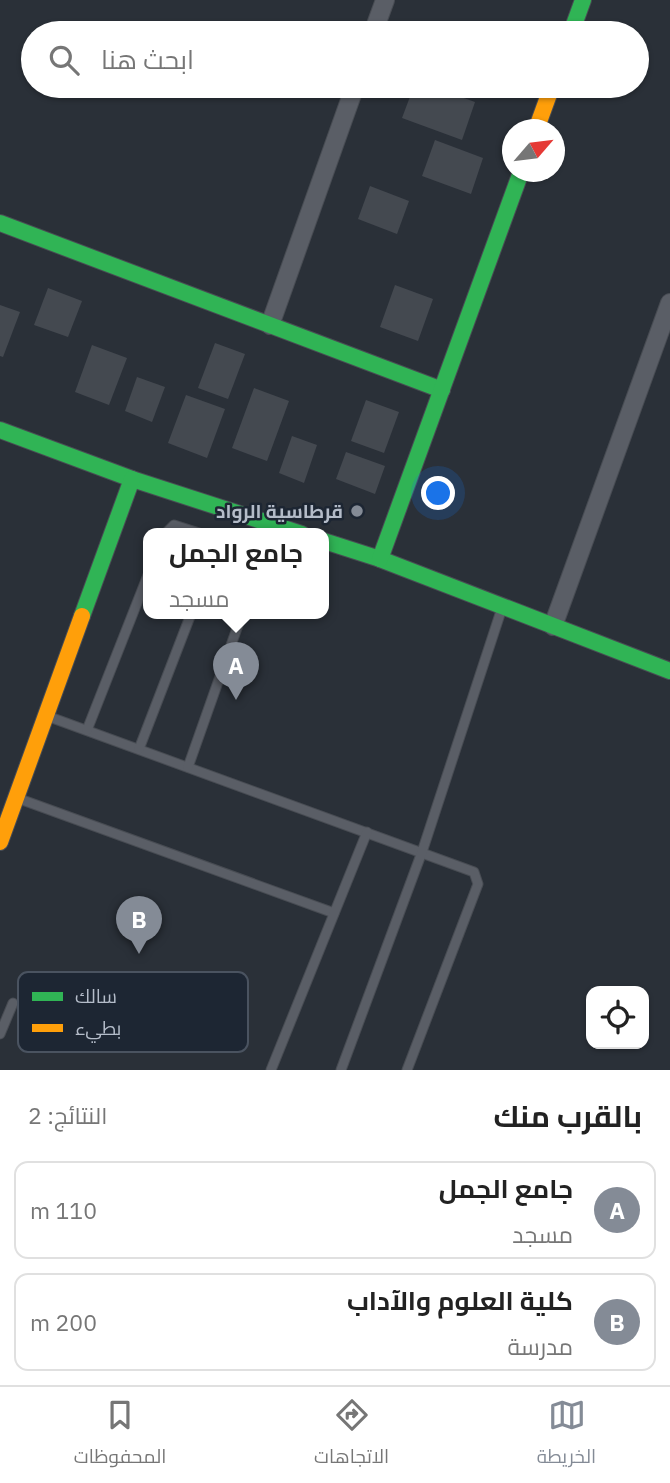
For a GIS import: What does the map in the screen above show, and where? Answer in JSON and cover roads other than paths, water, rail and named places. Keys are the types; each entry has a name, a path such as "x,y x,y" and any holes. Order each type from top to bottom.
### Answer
{"street":[{"path":"377,21 385,0"},
{"path":"575,21 583,0"},
{"path":"270,325 351,98"},
{"path":"540,119 548,98"},
{"path":"380,559 517,182"},
{"path":"0,223 442,390"},
{"path":"553,626 670,303"},
{"path":"0,430 269,528"},
{"path":"0,842 132,479"},
{"path":"329,543 380,559 670,671"}],"lane":[{"path":"87,730 143,590"},
{"path":"341,1070 422,852 502,606"},
{"path":"139,749 189,619"},
{"path":"188,767 240,619"},
{"path":"46,715 474,872 478,884 407,1070"},
{"path":"16,798 334,913"},
{"path":"271,1070 367,832"},
{"path":"0,1034 13,1003"}],"place":[{"name":"قرطاسية الرواد","path":"357,511"},
{"name":"جامع الجمل","path":"236,700"},
{"name":"كلية العلوم والآداب","path":"139,954"}]}
